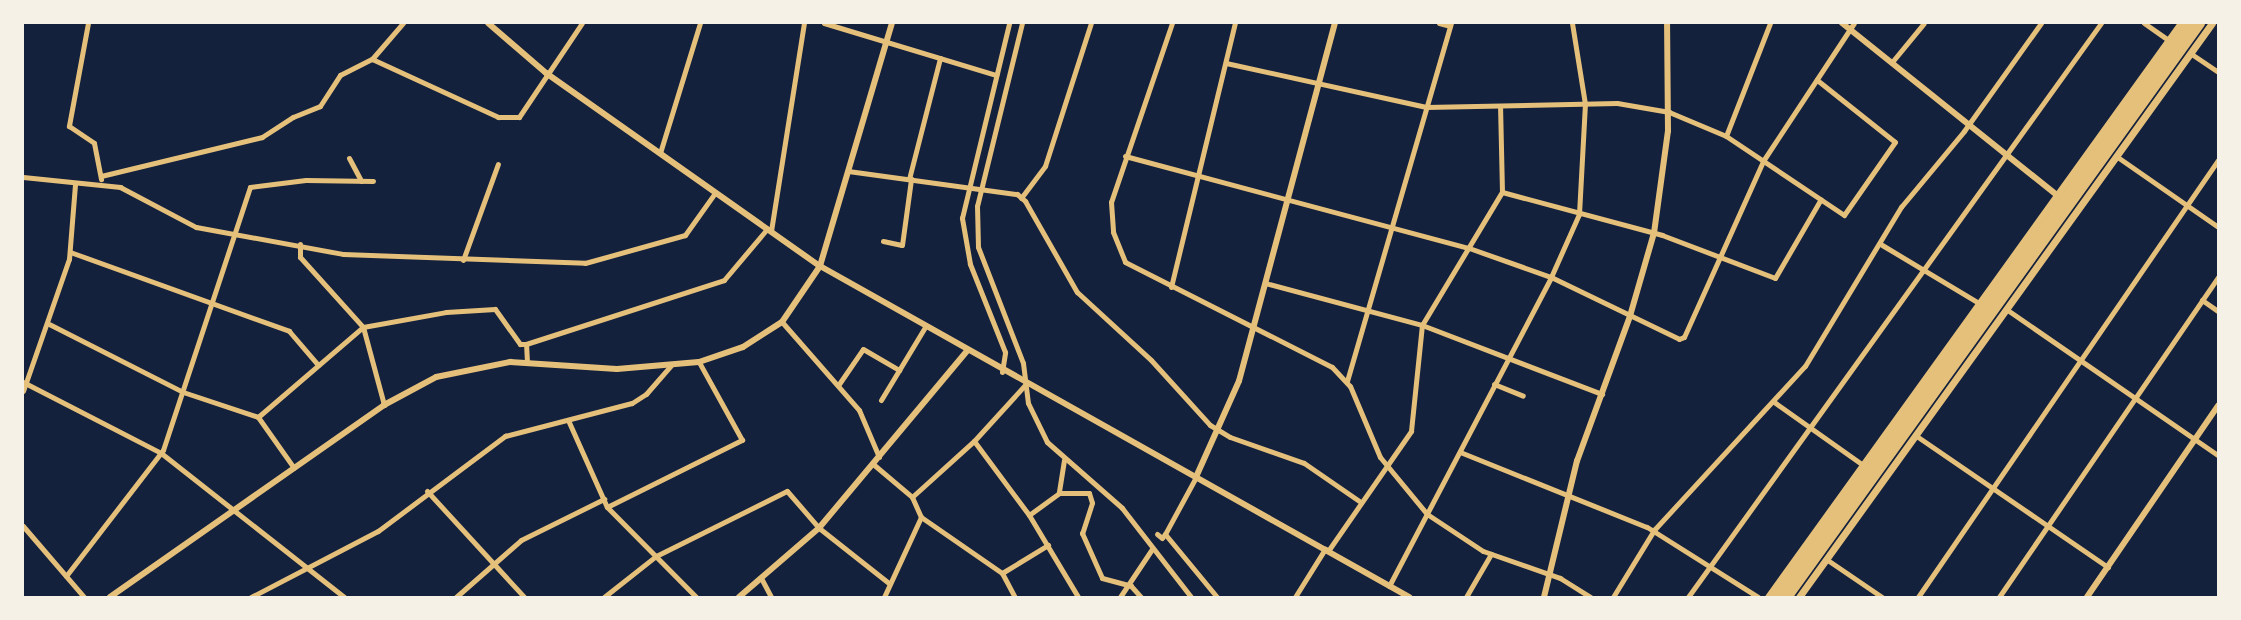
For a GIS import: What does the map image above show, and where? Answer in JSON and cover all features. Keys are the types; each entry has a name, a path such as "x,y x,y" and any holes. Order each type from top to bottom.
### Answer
{"highway":[{"path":"1777,597 2190,23"},
{"path":"1787,597 2200,23"}],"main road":[{"path":"1768,597 2181,23"},
{"path":"1799,597 2212,23"}],"street":[{"path":"88,23 69,126 94,143 103,186"},
{"path":"101,176 262,137 293,117 320,106 340,75 372,59 403,23"},
{"path":"372,59 429,88 498,117 519,117 582,23"},
{"path":"660,153 700,23"},
{"path":"258,417 363,327 437,313 495,309 520,344 526,344 724,279 769,230 804,23"},
{"path":"824,23 996,75"},
{"path":"110,597 384,405 454,371 527,362 617,369 699,362 743,347 782,322 820,266 892,23"},
{"path":"1002,372 1005,352 965,248 962,218 1009,23"},
{"path":"1022,23 981,188 975,220 978,247 1023,363 1025,385 1040,431 1064,460 1122,508 1191,597"},
{"path":"1021,198 1045,166 1091,23"},
{"path":"1172,23 1125,156 1110,217 1120,256 1131,267 1326,363 1347,381 1386,466 1427,514 1491,554 1549,574 1591,597"},
{"path":"1171,287 1200,177 1235,23"},
{"path":"1157,534 1162,538 1165,534 1220,431 1254,328 1335,23"},
{"path":"1347,381 1451,24 1439,23"},
{"path":"1389,586 1551,277 1579,214 1585,104 1572,23"},
{"path":"1544,597 1567,495 1630,316 1654,233 1669,112 1667,23"},
{"path":"1726,136 1770,23"},
{"path":"1842,23 1852,26 1892,62 2057,195"},
{"path":"1892,62 1924,23"},
{"path":"1612,597 1654,530 1774,402 1820,344 1908,198 1969,124 2041,23"},
{"path":"1688,597 2101,23"},
{"path":"2144,23 2168,40"},
{"path":"493,24 546,74 820,266 1025,385 1196,477 1409,597"},
{"path":"1125,156 1469,248 1551,277 1679,339 1684,337 1763,160 1852,26"},
{"path":"2190,53 2218,72"},
{"path":"883,241 902,245 910,179 940,58"},
{"path":"1226,63 1426,107 1626,104 1669,112 1726,136 1844,215 1895,142 1817,79"},
{"path":"1295,597 1414,424 1422,325 1502,192 1500,106"},
{"path":"2116,156 2218,227"},
{"path":"349,158 361,181"},
{"path":"1918,597 2218,160"},
{"path":"463,260 498,164"},
{"path":"848,170 981,188 1021,198 1077,292 1220,431 1304,463 1359,501"},
{"path":"23,177 129,190 196,227 235,231 343,254 463,260 597,261 685,235 715,192"},
{"path":"66,576 161,453 213,302 247,192 257,182 373,181"},
{"path":"23,391 49,324 70,252 75,184"},
{"path":"1502,192 1654,233 1775,278 1821,199"},
{"path":"300,244 300,257 363,327 384,405"},
{"path":"1882,245 1979,303"},
{"path":"70,252 289,331 318,365"},
{"path":"1998,597 2218,277"},
{"path":"1265,283 1422,325 1509,356 1602,394"},
{"path":"2203,300 2218,311"},
{"path":"2006,309 2218,455"},
{"path":"782,322 859,410 879,457"},
{"path":"49,324 183,392 258,417 294,468"},
{"path":"881,400 925,327"},
{"path":"526,344 527,362"},
{"path":"839,384 863,349 899,370"},
{"path":"739,597 819,527 967,351"},
{"path":"607,506 742,440 699,362"},
{"path":"251,597 378,531 427,491 505,436 632,403 646,394 671,365"},
{"path":"25,383 161,453 344,597"},
{"path":"1494,384 1523,396"},
{"path":"912,497 974,441 1025,385"},
{"path":"1774,402 1863,465"},
{"path":"2087,597 2218,406"},
{"path":"568,420 607,506 696,597"},
{"path":"1915,435 2108,567"},
{"path":"974,441 1029,515 1078,597"},
{"path":"1460,452 1654,530 1759,597"},
{"path":"1059,493 1064,460"},
{"path":"873,464 912,497 921,517 1002,573 1015,597"},
{"path":"1029,515 1059,493 1089,493 1096,485"},
{"path":"427,491 524,597"},
{"path":"604,597 656,556 787,491 819,527 890,584"},
{"path":"1089,493 1092,503 1082,533 1102,578 1131,586 1140,597"},
{"path":"456,597 531,533 604,499"},
{"path":"884,597 921,517"},
{"path":"23,526 84,597"},
{"path":"1165,534 1217,597"},
{"path":"1002,573 1048,545"},
{"path":"1120,597 1131,586 1152,549"},
{"path":"1466,597 1491,554"},
{"path":"1826,558 1882,597"},
{"path":"761,578 771,597"}]}
